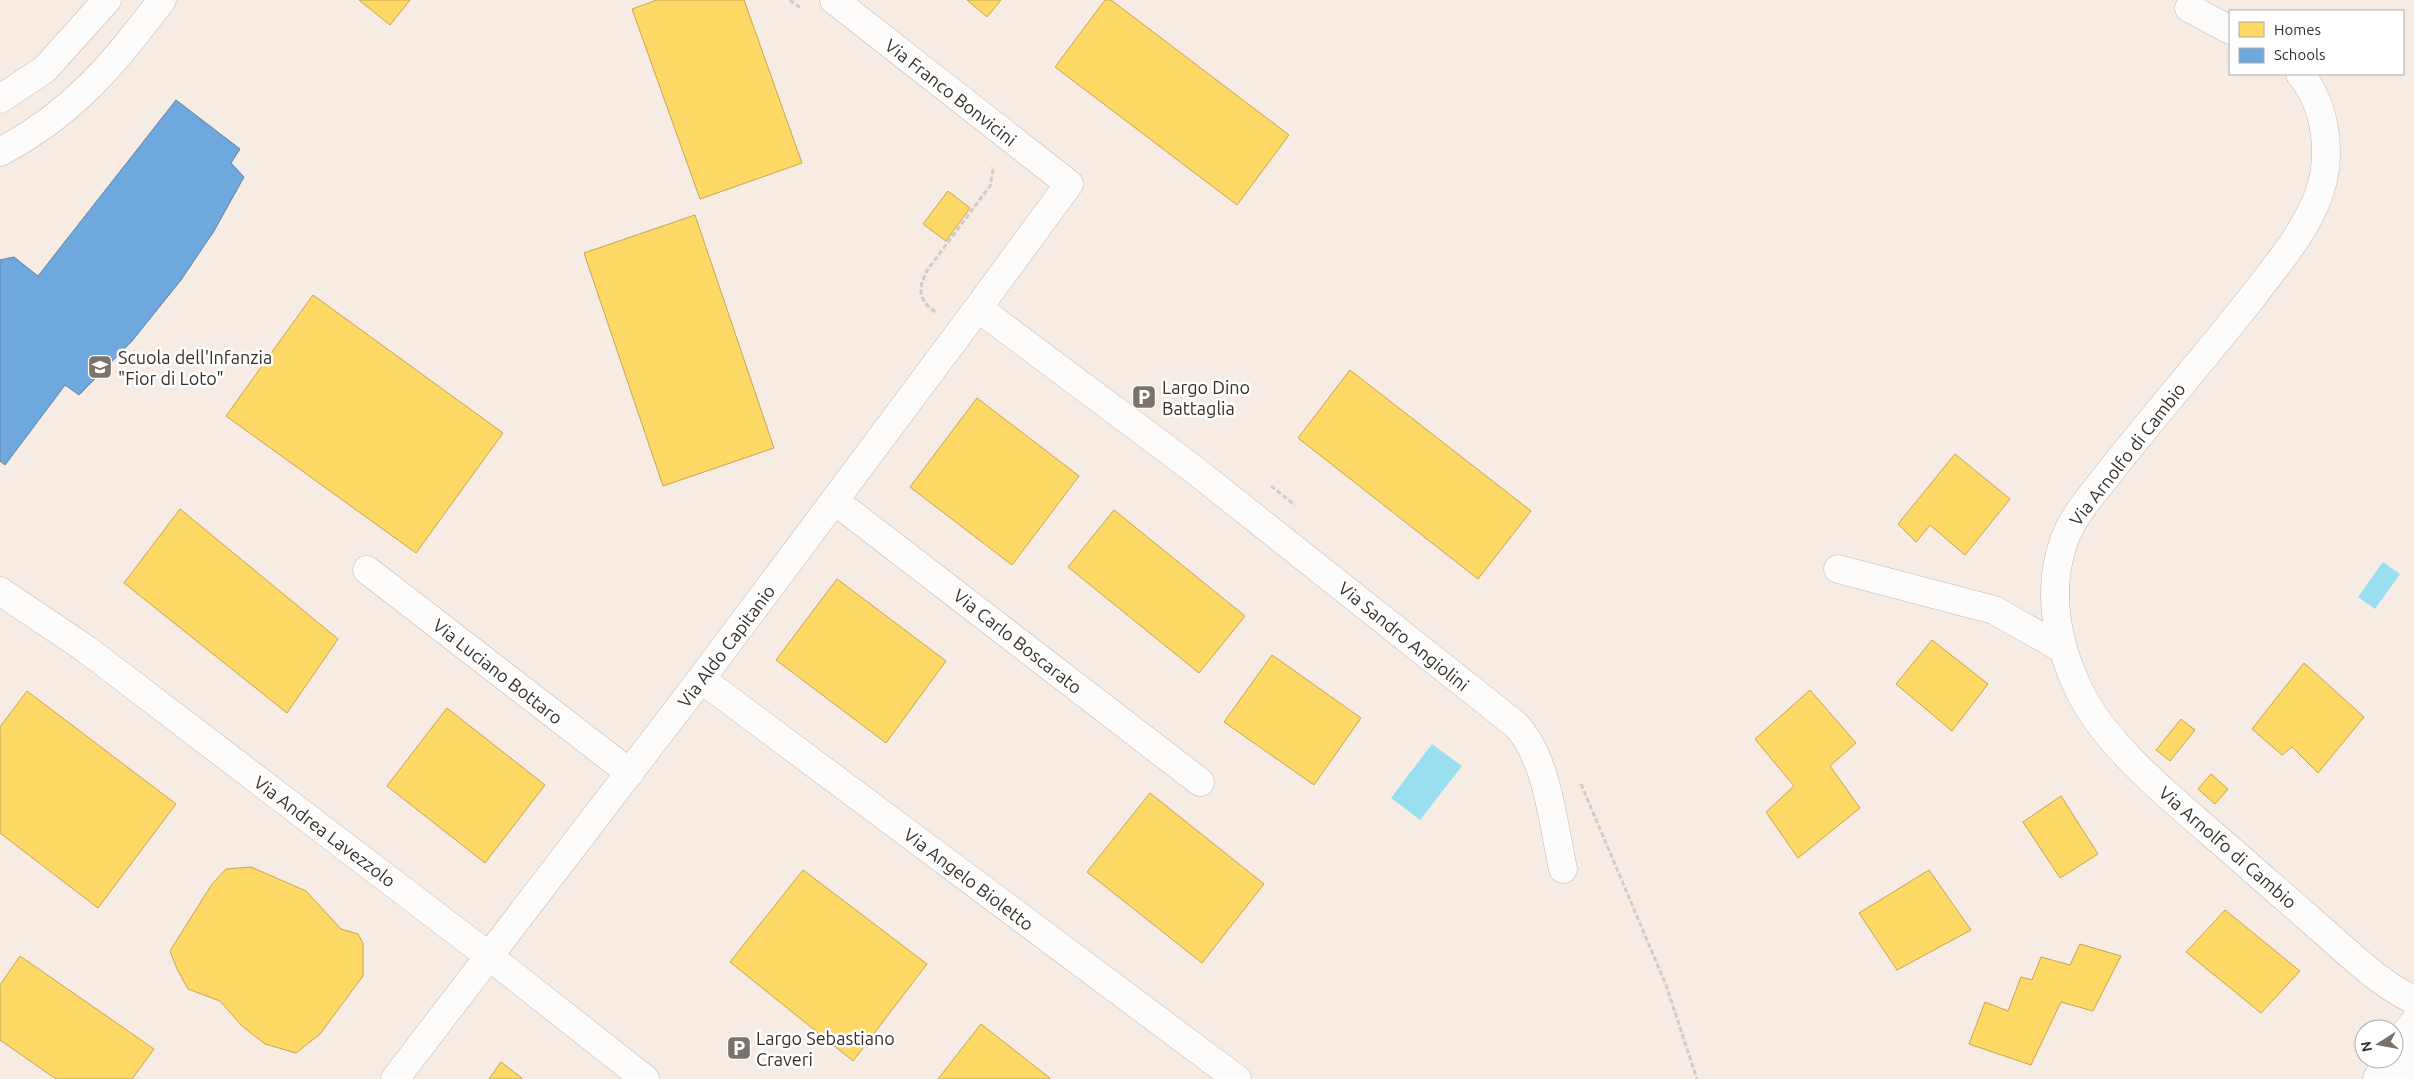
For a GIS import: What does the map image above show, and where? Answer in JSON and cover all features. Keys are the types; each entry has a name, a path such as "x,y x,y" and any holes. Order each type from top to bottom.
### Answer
{"street":[{"path":"0,99 45,69 107,0"},
{"path":"0,152 32,133 84,93 124,49 162,0"},
{"name":"Via Franco Bonvicini","path":"834,0 1068,184 978,308"},
{"path":"2189,8 2229,29"},
{"name":"Via Arnolfo di Cambio","path":"2301,75 2312,93 2320,112 2326,142 2323,177 2316,201 2284,255 2221,337 2139,434 2072,523 2064,542 2056,579 2056,613 2064,650 2074,681 2086,704 2107,732 2155,783 2377,978 2414,1000"},
{"name":"Via Aldo Capitanio","path":"395,1079 490,957 836,501 978,308"},
{"name":"Via Sandro Angiolini","path":"978,308 1171,452 1516,725 1524,734 1540,762 1563,869"},
{"name":"Via Carlo Boscarato","path":"836,501 1200,782"},
{"path":"1838,569 1994,610 2064,650"},
{"name":"Via Luciano Bottaro","path":"367,570 630,773"},
{"name":"Via Andrea Lavezzolo","path":"0,591 86,649 490,957 645,1079"},
{"name":"Via Angelo Bioletto","path":"701,679 1237,1079"},
{"path":"2404,1035 2414,1022"},
{"path":"2404,1079 2414,1052"}],"water":[{"path":"2383,562 2400,574 2375,609 2358,597"},
{"path":"1432,744 1462,766 1420,820 1391,798"}],"building: Homes":[{"path":"359,0 410,0 390,25"},
{"path":"657,0 744,0 802,163 700,199 632,9"},
{"path":"967,0 1001,0 987,17"},
{"path":"1105,0 1111,0 1289,135 1237,205 1055,67"},
{"path":"948,191 970,208 946,241 923,224"},
{"path":"695,215 774,448 663,486 584,253"},
{"path":"313,295 503,433 416,553 226,416"},
{"path":"1350,370 1531,511 1478,579 1298,438"},
{"path":"977,398 1079,476 1012,565 910,487"},
{"path":"1955,454 2010,499 1965,555 1930,525 1916,542 1898,524"},
{"path":"180,509 338,639 287,713 124,583"},
{"path":"1114,510 1245,616 1199,673 1068,567"},
{"path":"837,579 946,661 886,743 776,660"},
{"path":"1932,640 1988,684 1952,731 1896,684"},
{"path":"1272,655 1361,718 1314,785 1224,722"},
{"path":"2304,663 2364,717 2318,773 2292,747 2282,755 2252,729"},
{"path":"1810,690 1856,743 1830,766 1860,808 1798,858 1766,812 1794,786 1755,739"},
{"path":"27,691 176,804 98,908 0,833 0,727"},
{"path":"447,708 545,785 485,863 387,786"},
{"path":"2181,719 2195,730 2170,761 2156,750"},
{"path":"2211,774 2228,789 2215,804 2198,789"},
{"path":"1150,793 1264,884 1202,963 1087,872"},
{"path":"2061,796 2098,854 2060,878 2023,822"},
{"path":"251,867 306,891 341,929 358,934 363,943 363,976 320,1034 296,1053 265,1044 242,1026 220,1001 188,989 170,951 212,884 226,869"},
{"path":"803,870 927,964 853,1061 730,962"},
{"path":"1929,870 1971,930 1897,970 1859,913"},
{"path":"2225,910 2300,971 2261,1013 2186,952"},
{"path":"2080,944 2121,956 2093,1011 2061,1002 2031,1065 1969,1044 1985,1002 2008,1011 2021,977 2032,980 2041,957 2070,965"},
{"path":"20,956 154,1049 132,1079 56,1079 0,1040 0,985"},
{"path":"981,1024 1051,1079 938,1079"},
{"path":"501,1062 523,1079 489,1079"}],"building: Schools":[{"path":"176,100 240,149 231,163 244,177 214,231 181,280 132,341 79,395 65,385 5,465 0,461 0,260 14,257 38,276"}],"place":[{"name":"Scuola dell'Infanzia \"Fior di Loto\"","path":"100,367"},
{"name":"Largo Dino Battaglia","path":"1144,397"},
{"name":"Largo Sebastiano Craveri","path":"739,1048"}]}
